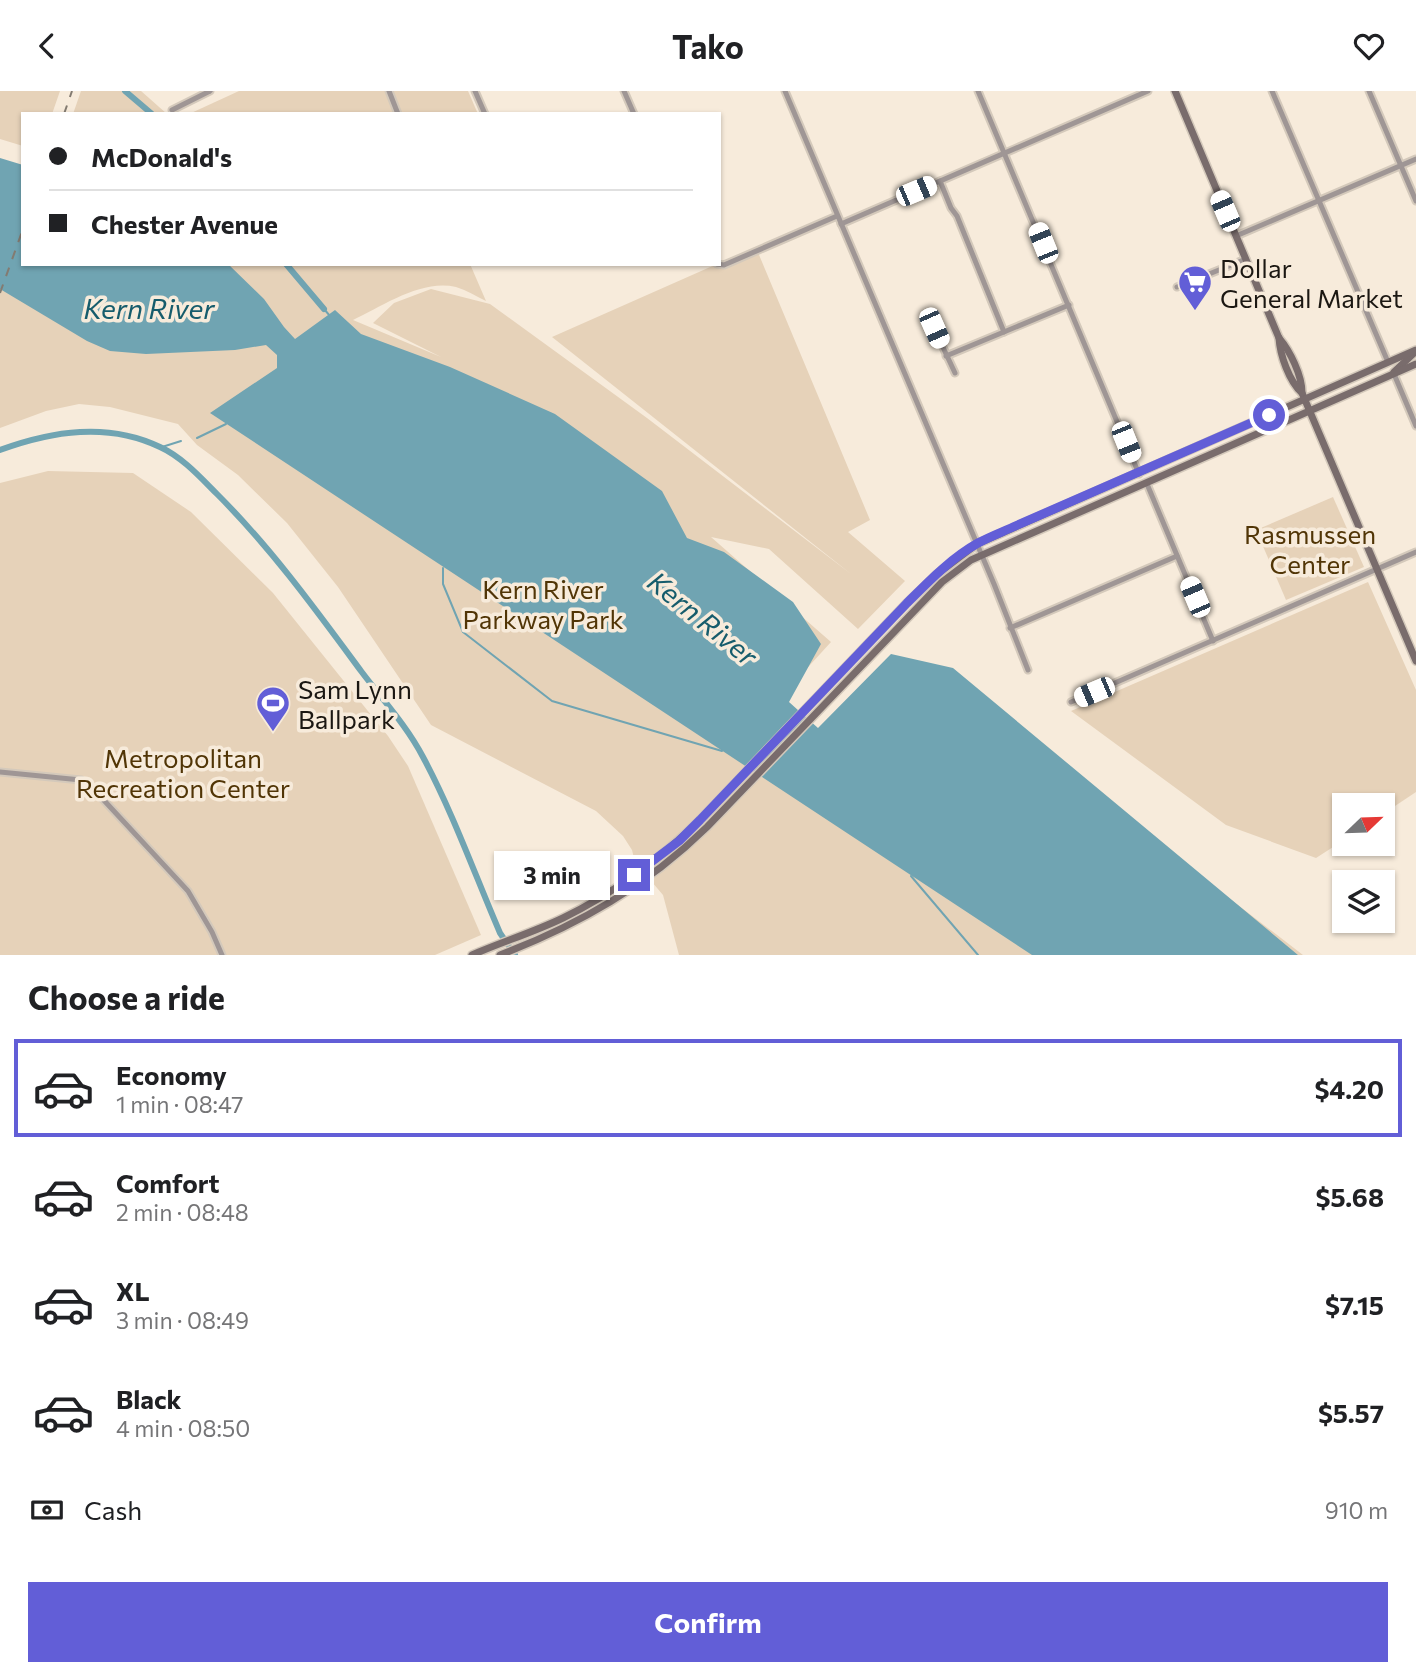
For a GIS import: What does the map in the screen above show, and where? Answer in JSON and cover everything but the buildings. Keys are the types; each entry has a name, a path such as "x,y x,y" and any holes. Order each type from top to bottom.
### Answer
{"main road":[{"path":"1175,91 1279,338 1285,345 1302,384 1303,396 1416,660"},
{"path":"472,955 560,919 623,883 679,841 936,575 977,544 1159,465 1303,396 1416,350"},
{"path":"1394,374 1416,350"},
{"path":"500,955 565,928 628,892 685,848 942,582 981,555 1416,364"},
{"path":"1147,484 1146,478 1159,465"},
{"path":"1118,496 1133,484 1139,474"}],"street":[{"path":"172,110 210,91"},
{"path":"388,91 397,112"},
{"path":"475,91 484,112"},
{"path":"624,91 633,112"},
{"path":"785,91 1028,670"},
{"path":"978,91 1139,474"},
{"path":"841,224 1148,91"},
{"path":"1272,91 1388,362"},
{"path":"1369,91 1416,201"},
{"path":"1236,236 1416,159"},
{"path":"940,181 1004,332"},
{"path":"721,265 838,216"},
{"path":"1177,287 1246,259"},
{"path":"946,356 1069,305"},
{"path":"934,328 955,373"},
{"path":"1394,374 1416,426"},
{"path":"1147,484 1213,641"},
{"path":"1071,702 1416,552"},
{"path":"1010,628 1177,556"},
{"path":"0,772 81,780 106,802 188,891 222,955"}],"green space":[{"path":"0,91 60,91 53,112 21,112 21,145 0,139"},
{"path":"81,91 141,91 165,112 74,112"},
{"path":"239,91 468,91 477,112 193,112"},
{"name":"Kern River Parkway Park","path":"757,250 870,520 848,532 905,581 858,629 769,549 711,537 831,642 779,699 822,737 948,682 1303,955 679,955 663,895 635,862 632,850 623,836 596,811 431,725 338,587 287,523 238,475 197,445 178,424 110,407 79,404 46,411 0,428 0,280 35,266 471,266 486,301 456,287 429,287 403,295 353,320 441,357 373,323 394,303 431,289 490,304 647,418 851,574 552,337 712,266 721,266 721,263"},
{"name":"Metropolitan Recreation Center","path":"48,471 133,473 191,512 273,593 388,736 408,766 481,935 435,955 0,955 0,483"},
{"name":"Rasmussen Center","path":"1333,497 1364,567 1286,600 1256,530"},
{"path":"1368,582 1416,690 1416,792 1395,806 1395,793 1332,793 1332,848 1316,858 1226,825 1071,711"}],"water":[{"name":"Kern River Parkway Park","path":"0,158 21,164 21,266 230,266 264,299 295,339 335,310 361,334 450,367 555,414 662,491 687,538 724,552 793,602 821,644 789,702 818,728 891,654 953,668 1298,955 1032,955 210,413 277,368 277,355 266,345 235,350 146,354 110,351 87,341 0,289"}],"waterway":[{"path":"125,91 150,112"},
{"path":"288,266 324,309"},
{"path":"324,309 330,316"},
{"path":"197,438 226,424"},
{"path":"0,450 60,434 120,434 168,451 197,474 274,558 410,734 444,800 500,933 515,955"},
{"path":"162,447 181,441"},
{"path":"443,568 443,584 463,632 552,701 722,751"},
{"path":"911,876 978,955"}],"railway":[{"path":"65,112 72,91"},
{"path":"0,293 21,235"}],"place":[{"name":"Dollar General Market","path":"1195,312"},
{"name":"Sam Lynn Ballpark","path":"273,733"}],"route":[{"path":"634,875 679,841 907,603 964,553 1013,527 1269,415"}],"water label":[{"name":"Kern River","path":"149,308"},
{"name":"Kern River","path":"703,618"}]}
